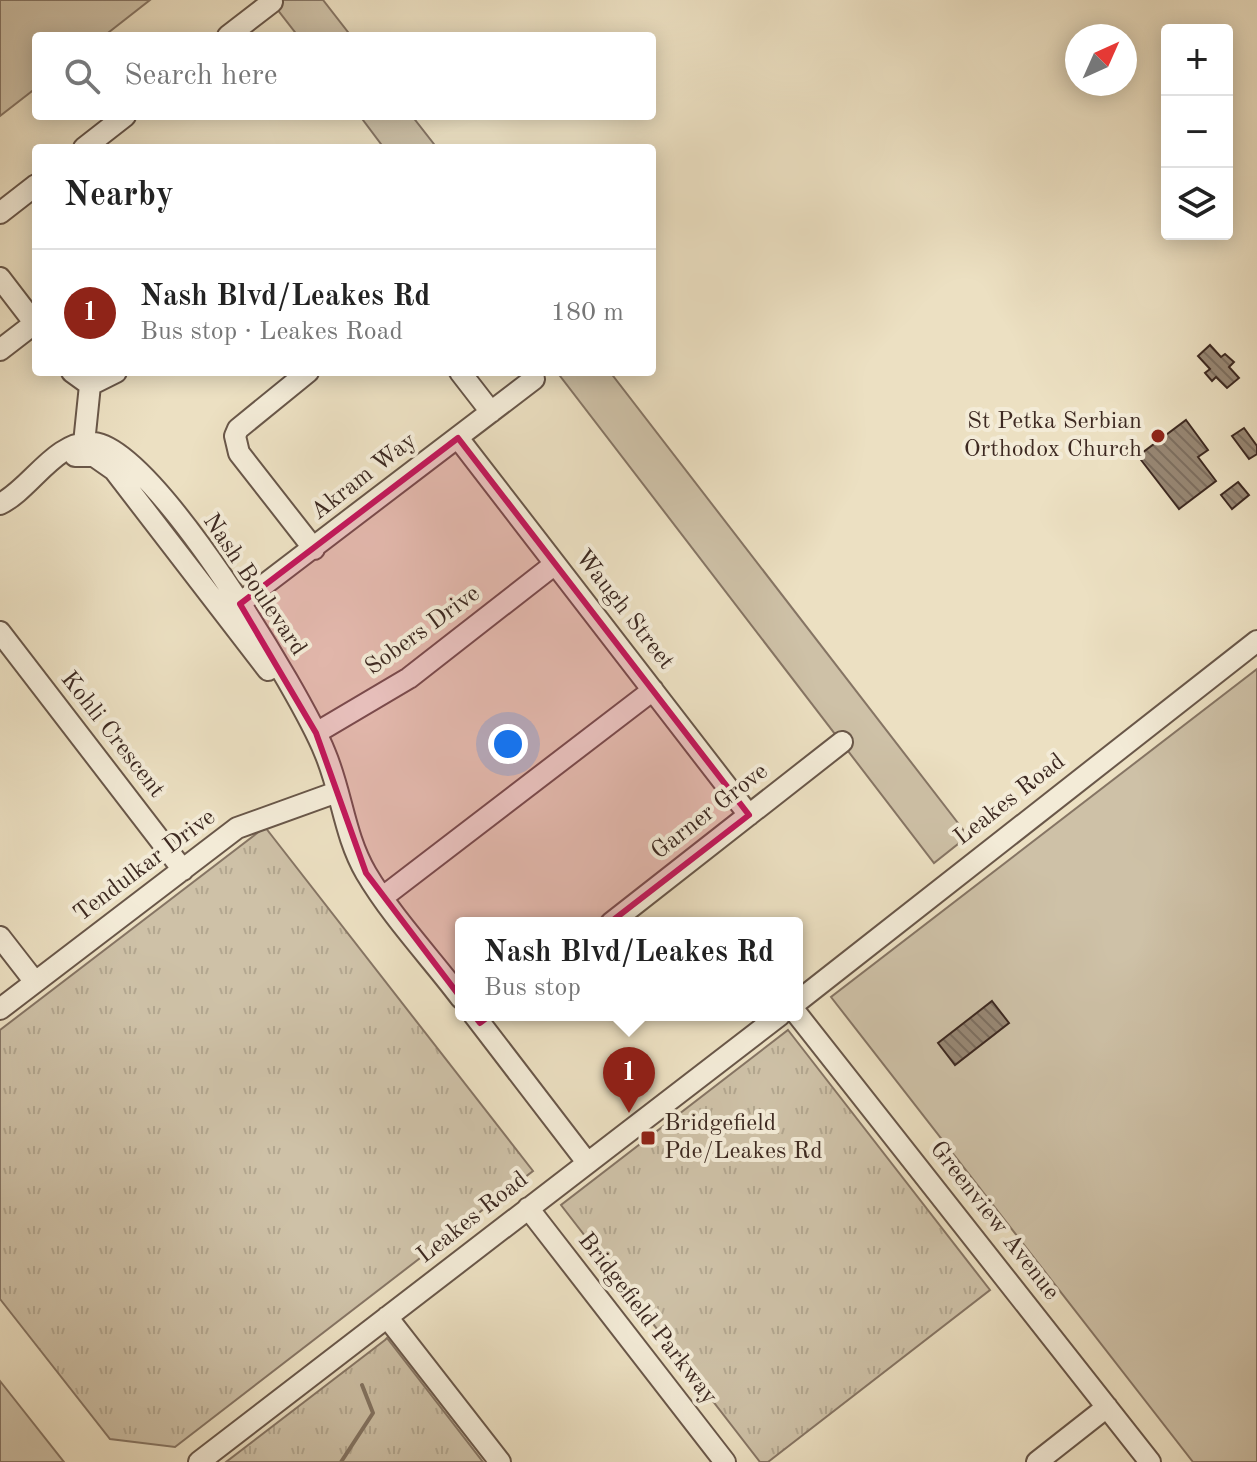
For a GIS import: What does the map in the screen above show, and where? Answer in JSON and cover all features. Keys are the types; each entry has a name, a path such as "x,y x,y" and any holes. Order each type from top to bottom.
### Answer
{"street":[{"path":"233,32 272,2"},
{"path":"106,141 122,120"},
{"path":"0,213 32,188"},
{"path":"0,278 32,320"},
{"path":"0,350 32,326"},
{"path":"78,376 90,385"},
{"path":"90,385 108,376"},
{"path":"303,376 238,429 235,436 239,453 314,549"},
{"path":"463,376 491,412"},
{"name":"Akram Way","path":"232,609 534,379"},
{"path":"0,504 66,450 84,449 90,385"},
{"name":"Waugh Street","path":"458,438 749,815"},
{"name":"Nash Boulevard","path":"84,449 118,451 133,477 232,609 316,733 349,838 366,873 455,990"},
{"name":"Sobers Drive","path":"316,733 409,678 555,564"},
{"name":"Kohli Crescent","path":"0,632 183,870"},
{"name":"Leakes Road","path":"803,997 1257,641"},
{"path":"383,897 653,690"},
{"name":"Garner Grove","path":"619,917 842,742"},
{"name":"Tendulkar Drive","path":"0,1009 254,820 337,792"},
{"path":"0,937 35,982"},
{"path":"484,1021 586,1161"},
{"name":"Leakes Road","path":"199,1462 586,1161 772,1021"},
{"name":"Greenview Avenue","path":"803,1021 1150,1462"},
{"name":"Bridgefield Parkway","path":"528,1208 725,1462"},
{"path":"387,1317 500,1462"},
{"path":"1037,1462 1107,1407"}],"highlighted area":[{"path":"458,438 749,815 480,1023 366,873 316,733 240,604"}],"green space":[{"path":"0,0 150,0 109,32 32,32 32,91 0,116"},
{"path":"270,0 323,0 348,32 295,32"},
{"path":"363,120 415,120 434,144 381,144"},
{"path":"560,376 613,376 968,836 934,863"},
{"path":"1257,669 1257,1462 1193,1462 831,997"},
{"path":"265,827 533,1171 175,1447 110,1439 0,1299 0,1030"},
{"path":"788,1030 990,1290 768,1462 760,1462 561,1205"},
{"path":"387,1338 483,1462 226,1462 385,1340"},
{"path":"0,1381 64,1462 0,1462"}],"building":[{"path":"1210,345 1221,357 1225,354 1234,362 1229,367 1239,378 1227,388 1216,377 1212,381 1205,373 1210,369 1198,356"},
{"path":"1186,420 1208,450 1198,457 1216,481 1179,509 1138,456"},
{"path":"1244,428 1257,446 1257,454 1249,459 1232,436"},
{"path":"1238,482 1249,495 1232,509 1221,495"},
{"path":"992,1001 1009,1023 955,1065 938,1043"}],"waterway":[{"path":"341,1462 373,1413 362,1385"}],"place":[{"name":"St Petka Serbian Orthodox Church","path":"1158,436"},
{"name":"Nash Blvd/Leakes Rd","path":"629,1113"},
{"name":"Bridgefield Pde/Leakes Rd","path":"648,1138"}]}
